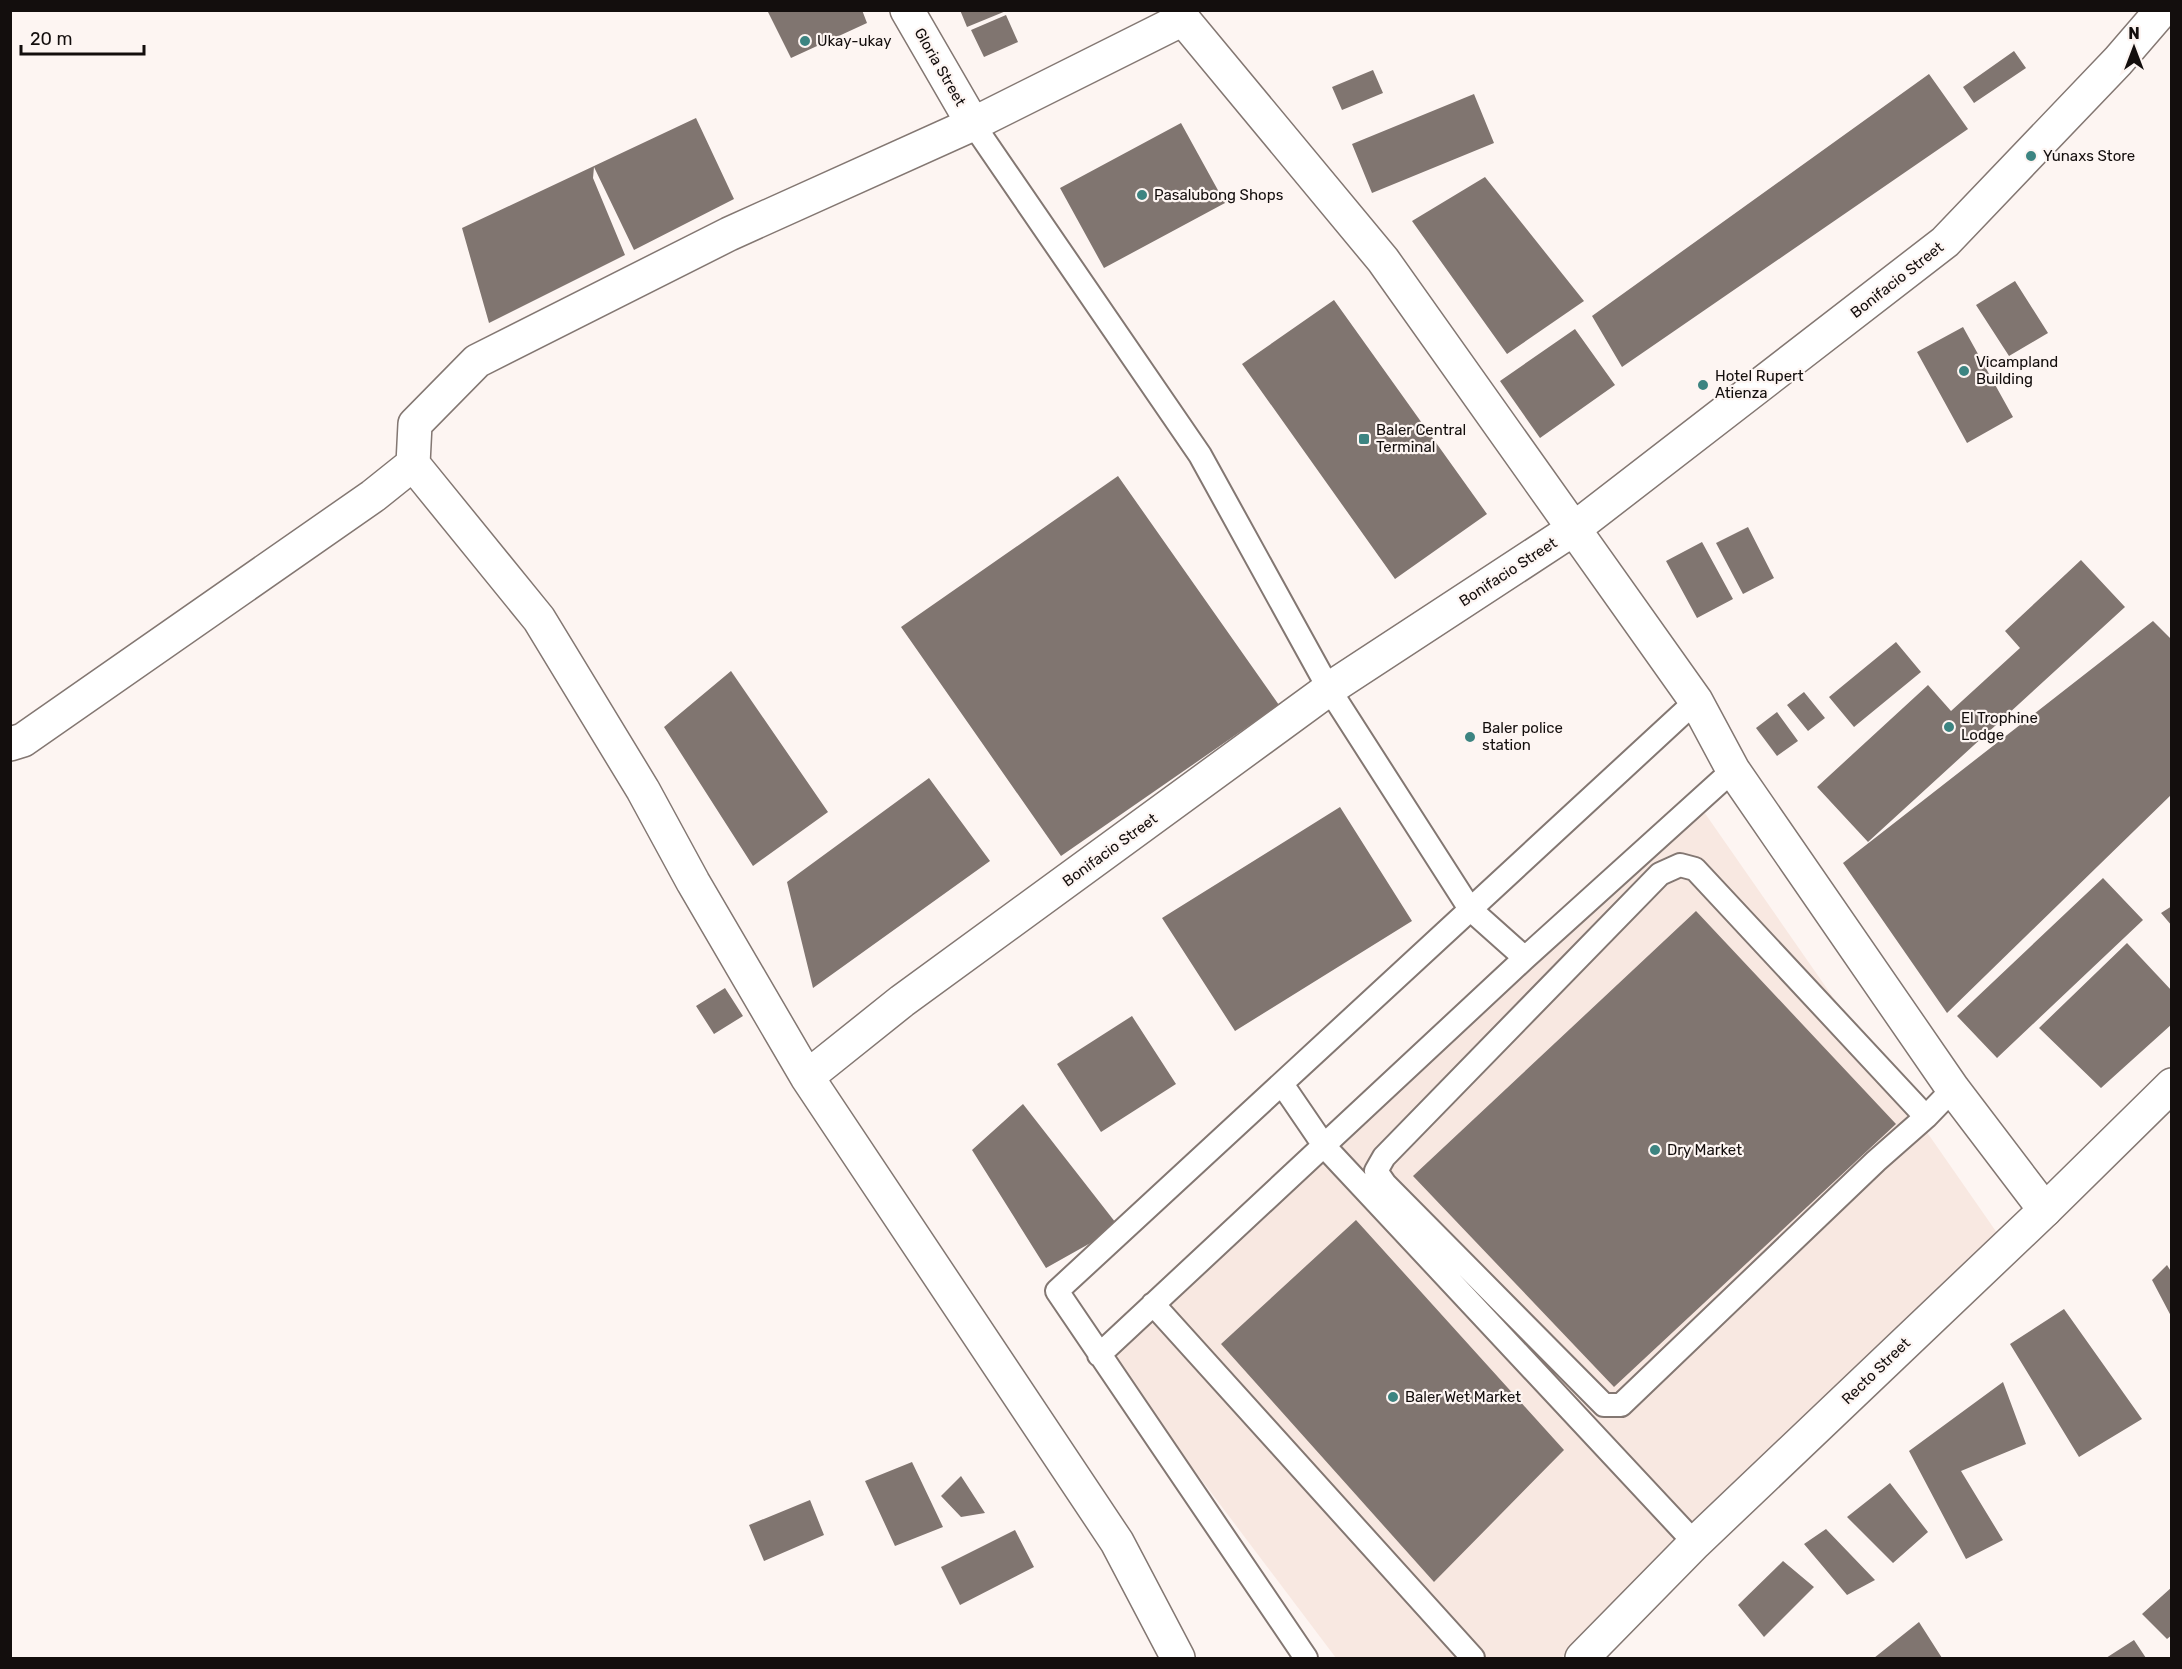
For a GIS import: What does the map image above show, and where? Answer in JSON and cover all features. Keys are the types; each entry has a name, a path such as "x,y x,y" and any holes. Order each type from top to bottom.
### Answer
{"street":[{"name":"Gloria Street","path":"907,10 973,124"},
{"name":"Bonifacio Street","path":"807,1077 903,1001 1329,689 1575,528 1946,242 2118,61 2162,10"},
{"path":"1178,1659 1117,1542 807,1077 693,882 643,790 539,619 413,464 416,424 477,361 729,234 973,124 1183,19 1383,260 1696,701 1733,770 1953,1089 2045,1210"},
{"path":"10,744 23,740 374,496 413,464"},
{"name":"Recto Street","path":"1589,1656 1695,1543 2045,1210 2172,1085"}],"lane":[{"path":"973,124 1200,455 1329,689 1470,909 1525,958"},
{"path":"1306,1659 1057,1291 1696,701"},
{"path":"1099,1355 1525,958 1733,770"},
{"path":"1926,1117 1695,869 1680,865 1660,874 1384,1157 1376,1171 1385,1184 1604,1405 1621,1405 1876,1161 1926,1117 1953,1089"},
{"path":"1282,1084 1324,1147 1695,1543"},
{"path":"1153,1304 1473,1659"}],"shaded area":[{"path":"1695,799 2002,1240 1561,1658 1336,1658 1111,1360"}],"building":[{"name":"Ukay-ukay","path":"767,10 862,10 867,23 791,58"},
{"path":"960,10 1006,10 1006,11 967,27"},
{"path":"1006,15 1018,42 984,57 971,30"},
{"path":"2014,51 2026,68 1974,103 1963,87"},
{"path":"1373,70 1383,93 1342,110 1332,87"},
{"path":"1929,74 1968,129 1622,367 1592,316"},
{"path":"1474,94 1494,143 1372,193 1352,144"},
{"path":"696,118 734,199 634,250 594,167 593,178 625,255 489,323 462,228"},
{"name":"Pasalubong Shops","path":"1181,123 1225,203 1104,268 1060,188"},
{"path":"1485,177 1584,301 1507,354 1412,221"},
{"path":"2015,281 2048,333 2009,356 1976,305"},
{"name":"Baler Central Terminal","path":"1334,300 1487,514 1395,579 1242,364"},
{"path":"1963,327 2013,417 1967,443 1917,352"},
{"path":"1575,329 1615,385 1540,438 1500,381"},
{"path":"1118,476 1279,705 1061,856 901,627"},
{"path":"1748,527 1774,578 1743,594 1716,543"},
{"path":"1702,542 1733,599 1697,618 1666,561"},
{"path":"2081,560 2125,607 1868,842 1817,787 1928,685 1951,711 2020,648 2005,631"},
{"path":"2153,621 2172,640 2172,794 1947,1013 1843,863"},
{"path":"1896,642 1921,672 1854,727 1829,697"},
{"path":"731,671 828,812 753,866 664,727"},
{"path":"1804,692 1825,718 1808,731 1787,705"},
{"path":"1777,712 1798,741 1777,756 1756,728"},
{"path":"929,778 990,861 813,988 787,882"},
{"path":"1340,807 1412,921 1235,1031 1162,918"},
{"path":"2103,878 2143,920 1997,1058 1957,1016"},
{"path":"2172,906 2172,926 2161,913"},
{"name":"Dry Market","path":"1696,911 1896,1124 1614,1387 1413,1176"},
{"path":"2127,943 2172,991 2172,1024 2101,1088 2039,1028"},
{"path":"725,988 743,1016 714,1034 696,1006"},
{"path":"1132,1016 1176,1084 1101,1132 1057,1064"},
{"path":"1023,1104 1119,1227 1046,1268 972,1150"},
{"name":"Baler Wet Market","path":"1356,1220 1564,1450 1434,1582 1221,1344"},
{"path":"2167,1265 2172,1273 2172,1318 2152,1280"},
{"path":"2064,1309 2142,1419 2079,1457 2010,1344"},
{"path":"2003,1382 2026,1444 1961,1471 2003,1540 1966,1559 1909,1451"},
{"path":"912,1462 943,1527 895,1546 865,1481"},
{"path":"961,1476 985,1513 961,1517 941,1496"},
{"path":"1890,1483 1928,1532 1893,1563 1847,1517"},
{"path":"810,1500 824,1535 764,1561 749,1525"},
{"path":"1826,1529 1875,1580 1847,1595 1804,1544"},
{"path":"1015,1530 1034,1567 960,1605 941,1567"},
{"path":"1783,1561 1814,1587 1764,1637 1738,1605"},
{"path":"2172,1587 2172,1635 2167,1639 2142,1614"},
{"path":"1919,1622 1942,1658 1874,1658"},
{"path":"2134,1640 2146,1658 2106,1658"}],"place":[{"name":"Ukay-ukay","path":"805,41"},
{"name":"Yunaxs Store","path":"2031,156"},
{"name":"Pasalubong Shops","path":"1142,195"},
{"name":"Vicampland Building","path":"1964,371"},
{"name":"Hotel Rupert Atienza","path":"1703,385"},
{"name":"Baler Central Terminal","path":"1364,439"},
{"name":"El Trophine Lodge","path":"1949,727"},
{"name":"Baler police station","path":"1470,737"},
{"name":"Dry Market","path":"1655,1150"},
{"name":"Baler Wet Market","path":"1393,1397"}]}
